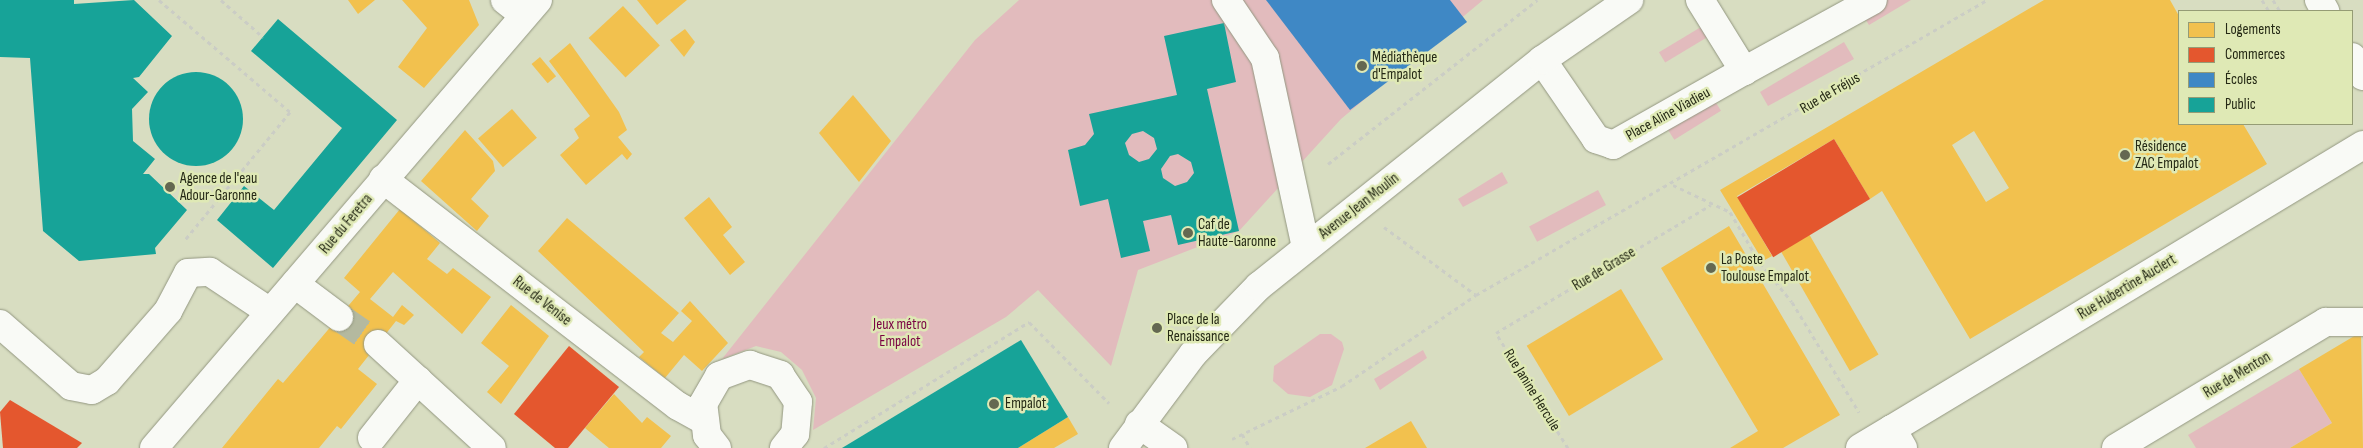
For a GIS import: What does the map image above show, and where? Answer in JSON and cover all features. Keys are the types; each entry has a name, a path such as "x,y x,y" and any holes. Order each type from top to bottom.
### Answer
{"street":[{"path":"1226,0 1265,58 1306,248"},
{"name":"Avenue Jean Moulin","path":"1123,448 1139,424 1221,323 1306,248 1542,60 1629,0"},
{"path":"1700,0 1744,72"},
{"name":"Place Aline Viadieu","path":"1542,60 1596,139 1613,145 1873,0"},
{"name":"Rue du Feretra","path":"154,448 296,284 383,179 522,5"},
{"path":"2353,59 2363,76"},
{"name":"Rue Hubertine Auclert","path":"1882,441 2363,145"},
{"name":"Rue de Venise","path":"383,179 678,406 703,420"},
{"path":"0,324 71,386 92,390 106,381 168,311 188,273 210,272 270,312"},
{"path":"296,284 339,317"},
{"name":"Rue de Menton","path":"2116,448 2326,322 2363,322"},
{"path":"378,344 492,448"},
{"path":"717,448 703,420 703,404 720,376 733,368 766,367 780,375 798,402 794,434 784,448"},
{"path":"372,438 418,380"},
{"path":"1109,448 1139,424 1173,448"}],"path":[{"path":"158,0 290,112 176,251 188,273"},
{"path":"221,0 263,37"},
{"path":"1328,164 1536,0"},
{"name":"Rue de Fréjus","path":"1232,439 1342,386 1476,295 1672,185 1987,0"},
{"path":"1672,185 1711,205 1730,212 1760,264 1792,302 1882,441"},
{"name":"Rue de Grasse","path":"1496,333 1711,205"},
{"path":"1374,220 1476,295"},
{"path":"823,448 1029,322 1109,403"},
{"name":"Rue Janine Hercule","path":"1496,333 1568,448"},
{"path":"1242,434 1250,448"}],"green space":[{"name":"Jeux métro Empalot","path":"1019,0 1483,0 1341,119 1239,231 1138,270 1111,366 1038,290 1006,317 813,430 816,398 802,370 781,352 756,346 722,359 975,40"},
{"path":"1881,0 1911,0 1869,25 1861,12"},
{"path":"1701,27 1707,37 1665,63 1659,52"},
{"path":"1844,42 1854,59 1768,106 1760,92"},
{"path":"1713,98 1721,111 1674,140 1666,127"},
{"path":"1502,172 1508,183 1463,207 1458,199"},
{"path":"1598,190 1606,205 1537,242 1529,227"},
{"path":"1320,334 1331,334 1342,342 1344,349 1332,385 1310,397 1288,394 1273,381 1274,366"},
{"path":"1423,350 1427,358 1380,390 1374,379"},
{"path":"2299,369 2332,423 2290,448 2196,448 2188,435"}],"building: Logements":[{"path":"348,0 375,0 358,14"},
{"path":"402,0 469,0 479,25 424,88 398,67 427,28"},
{"path":"637,0 687,0 657,25"},
{"name":"Résidence ZAC Empalot","path":"2044,0 2170,0 2178,14 2178,125 2244,125 2267,164 1970,339 1882,191 1870,199 1834,139 1737,196 1772,256 1763,261 1720,190","holes":["1974,131 2009,188 1986,202 1952,145"]},
{"path":"623,6 660,45 625,78 589,38"},
{"path":"685,29 695,42 684,57 670,40"},
{"path":"570,43 619,112 627,130 618,137 632,154 627,160 622,154 586,185 560,155 579,138 574,129 590,116 549,61"},
{"path":"540,57 556,76 548,83 532,64"},
{"path":"853,95 891,141 859,182 819,133"},
{"path":"512,109 537,138 503,167 478,139"},
{"path":"465,130 493,161 495,171 471,199 489,216 477,231 421,181"},
{"path":"709,197 732,227 723,235 745,262 730,275 684,218"},
{"path":"400,209 440,243 427,259 447,274 453,268 491,297 462,334 393,272 370,299 393,317 402,305 414,315 404,325 396,321 358,369 377,384 341,429 337,426 319,448 222,448 278,379 283,383 360,292 344,278"},
{"path":"567,218 679,313 661,333 673,342 692,321 681,311 690,301 728,343 702,371 684,355 665,378 639,357 644,352 538,251"},
{"path":"1729,226 1840,415 1783,448 1730,448 1758,431 1661,268"},
{"path":"1809,234 1878,354 1850,371 1780,250"},
{"path":"1621,289 1663,359 1569,416 1527,346"},
{"path":"511,305 549,336 501,404 487,392 509,366 481,343"},
{"path":"2361,332 2363,448 2290,448 2332,423 2299,369"},
{"path":"614,394 642,423 647,417 671,436 661,448 609,448 585,428"},
{"path":"1068,417 1078,434 1054,448 1018,448"},
{"path":"1411,421 1427,448 1365,448"}],"building: Commerces":[{"path":"1834,139 1870,199 1773,257 1737,197"},
{"path":"569,346 619,387 568,448 555,448 514,414"},
{"path":"10,400 82,443 77,448 3,448 0,412"}],"building: Écoles":[{"name":"Médiathèque d'Empalot","path":"1266,0 1450,0 1467,22 1350,110"}],"building: Public":[{"path":"0,0 74,0 74,4 134,0 172,36 139,77 133,78 148,92 132,109 133,141 155,159 143,174 149,174 187,210 155,248 156,254 79,261 43,231 30,58 0,57"},
{"path":"278,19 397,120 273,268 217,220 244,186 274,210 342,128 251,51"},
{"path":"1224,23 1236,82 1207,89 1239,231 1178,245 1171,215 1143,221 1150,251 1121,258 1108,199 1080,206 1068,150 1085,145 1094,134 1089,114 1177,95 1164,36","holes":["1143,131 1154,138 1157,149 1149,159 1139,162 1129,155 1125,143 1132,134","1178,154 1191,162 1194,173 1187,182 1175,186 1163,178 1161,169 1170,156"]},
{"path":"196,72 214,76 229,86 239,101 243,119 239,137 229,152 214,162 196,166 178,162 163,152 153,137 149,119 153,101 163,86 178,76"},
{"path":"1021,340 1068,417 1018,448 842,448"}],"tunnel":[{"path":"339,317 378,344"}],"place":[{"name":"Médiathèque d'Empalot","path":"1362,66"},
{"name":"Résidence ZAC Empalot","path":"2125,155"},
{"name":"Agence de l'eau Adour-Garonne","path":"170,187"},
{"name":"Caf de Haute-Garonne","path":"1188,233"},
{"name":"La Poste Toulouse Empalot","path":"1711,268"},
{"name":"Place de la Renaissance","path":"1157,328"},
{"name":"Empalot","path":"994,404"}]}
